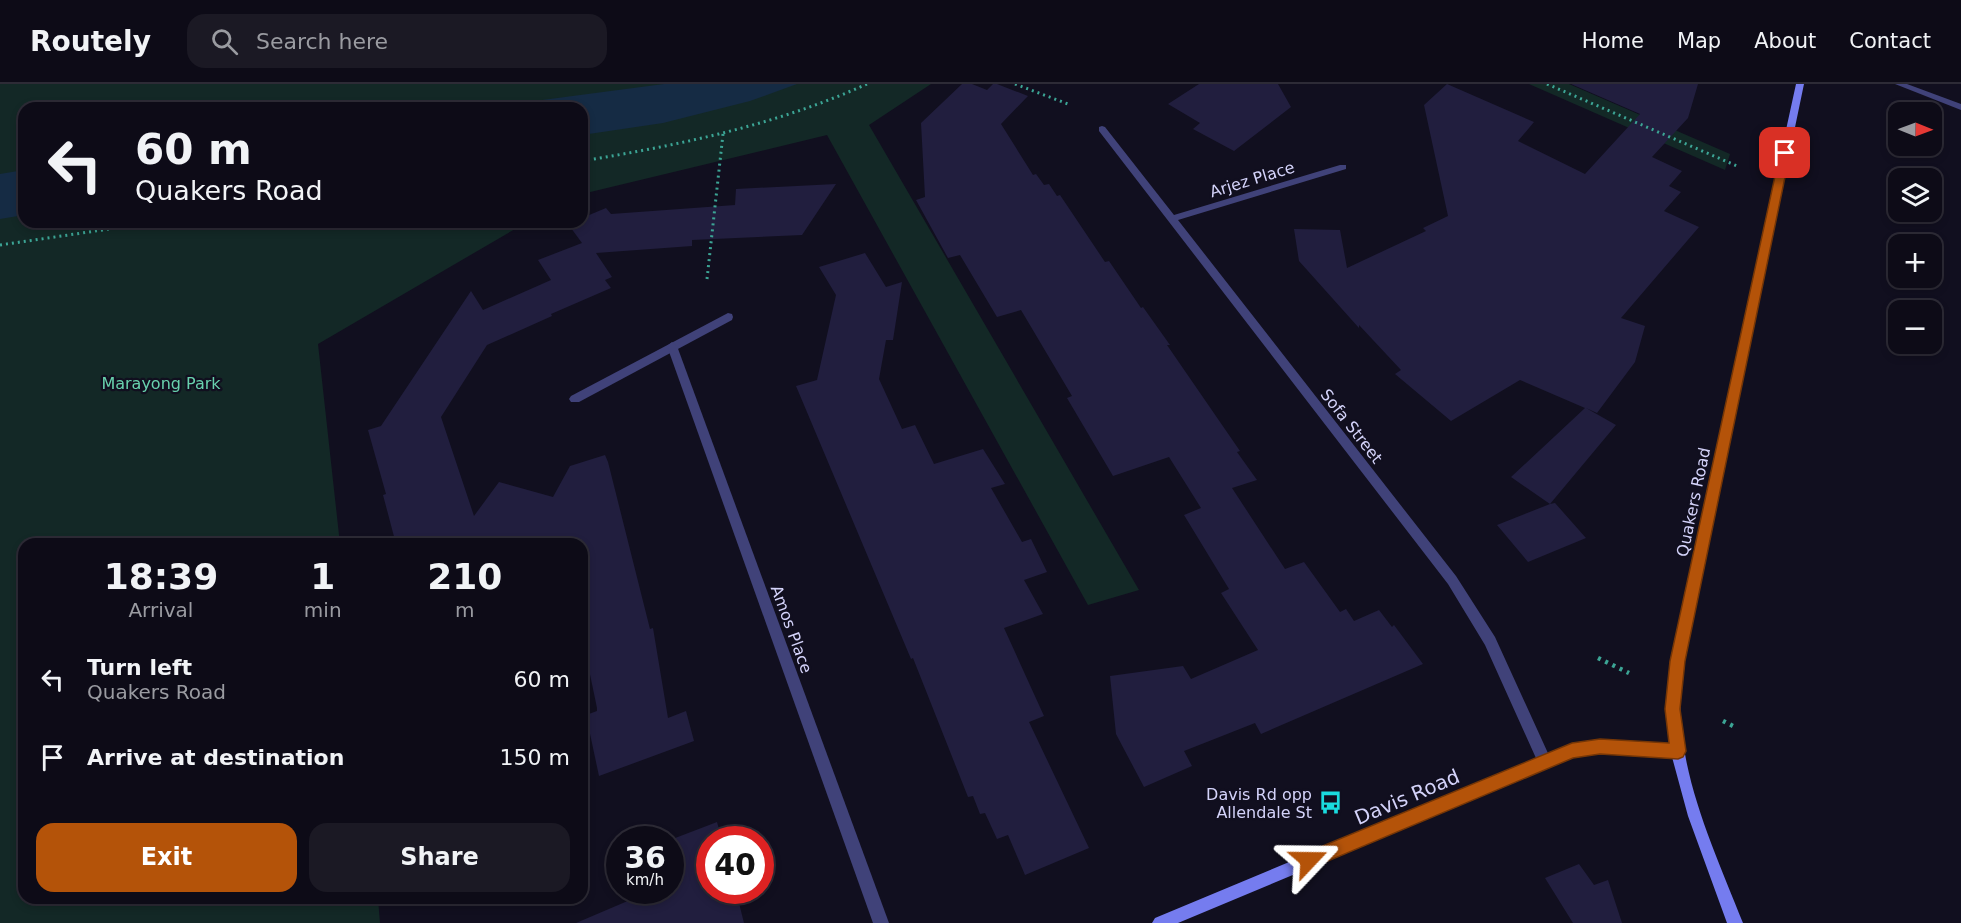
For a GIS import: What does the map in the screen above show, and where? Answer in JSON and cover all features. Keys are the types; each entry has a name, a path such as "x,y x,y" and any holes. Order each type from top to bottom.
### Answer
{"main road":[{"name":"Quakers Road","path":"1735,923 1692,805 1678,751 1672,709 1677,661 1800,84"},
{"name":"Davis Road","path":"1160,923 1572,751 1600,746 1678,751"}],"street":[{"path":"1899,84 1961,107"},
{"name":"Sofa Street","path":"1102,129 1452,580 1490,641 1545,762"},
{"name":"Arjez Place","path":"1170,219 1343,167"},
{"path":"575,399 728,317"},
{"name":"Amos Place","path":"672,346 881,923"}],"path":[{"path":"588,160 648,151 723,134 819,106 867,84"},
{"path":"1015,84 1068,104"},
{"path":"1547,84 1737,166"},
{"path":"706,279 723,134"},
{"path":"0,245 116,228"},
{"path":"1598,658 1629,673"},
{"path":"1723,721 1736,727"}],"green space":[{"name":"Marayong Park","path":"0,84 931,84 869,125 1139,590 1088,605 827,135 588,193 588,102 18,102 18,228 517,228 318,344 339,538 18,538 18,904 378,904 380,923 0,923"},
{"path":"1529,84 1569,84 1730,154 1725,170"}],"water":[{"path":"664,84 797,84 750,101 663,123 588,134 588,102 528,102"},
{"path":"18,171 18,216 0,219 0,174"}],"building":[{"path":"962,84 972,84 987,90 993,84 997,84 1028,96 1001,124 1033,175 1036,174 1044,185 1049,184 1057,196 1060,195 1105,262 1109,261 1141,308 1143,307 1240,451 1237,452 1257,480 1232,488 1285,569 1304,562 1340,612 1346,609 1354,621 1379,610 1392,627 1394,625 1423,664 1261,734 1255,723 1184,751 1192,766 1144,787 1116,734 1110,676 1183,666 1191,679 1258,650 1221,593 1229,589 1184,515 1201,508 1169,457 1113,476 1067,398 1072,396 1021,310 997,317 960,255 948,258 916,200 925,197 921,123"},
{"path":"1199,84 1278,84 1291,107 1234,151 1193,129 1200,123 1168,104"},
{"path":"1447,84 1534,122 1518,141 1585,174 1640,114 1571,84 1698,84 1688,118 1652,157 1682,171 1669,186 1681,192 1664,211 1699,227 1621,318 1645,326 1635,362 1597,413 1586,408 1616,425 1550,504 1511,477 1585,408 1520,380 1451,421 1395,374 1401,370 1359,325 1359,328 1299,261 1294,229 1340,230 1347,268 1426,231 1423,228 1448,216 1424,105"},
{"path":"836,184 802,235 692,240 692,246 596,253 612,277 605,280 611,288 487,345 441,417 474,516 499,482 553,497 570,466 605,455 650,629 653,628 668,718 686,711 694,741 599,776 588,724 588,714 597,711 597,708 588,665 588,538 394,538 383,495 386,494 368,430 381,426 471,291 483,310 551,280 538,260 582,243 571,228 588,228 588,216 606,208 611,214 735,205 736,189"},
{"path":"865,253 886,287 902,282 893,340 886,340 879,379 902,429 915,425 934,464 983,449 1005,484 991,488 1022,542 1031,539 1047,572 1024,580 1043,614 1004,628 1044,716 1029,722 1089,848 1025,875 1008,835 997,839 985,813 980,814 973,796 968,797 913,658 911,659 796,386 817,380 836,295 819,267"},
{"path":"1555,503 1586,538 1528,562 1497,525"},
{"path":"717,822 718,826 707,826"},
{"path":"696,830 696,904 739,904 744,923 576,923 621,904 684,904 684,835"},
{"path":"1579,864 1594,885 1608,880 1622,923 1573,923 1545,878"}],"place":[{"name":"Davis Rd opp Allendale St","path":"1330,803"}],"route":[{"path":"1309,860 1572,751 1600,746 1678,751 1672,709 1677,661 1785,153"}]}
